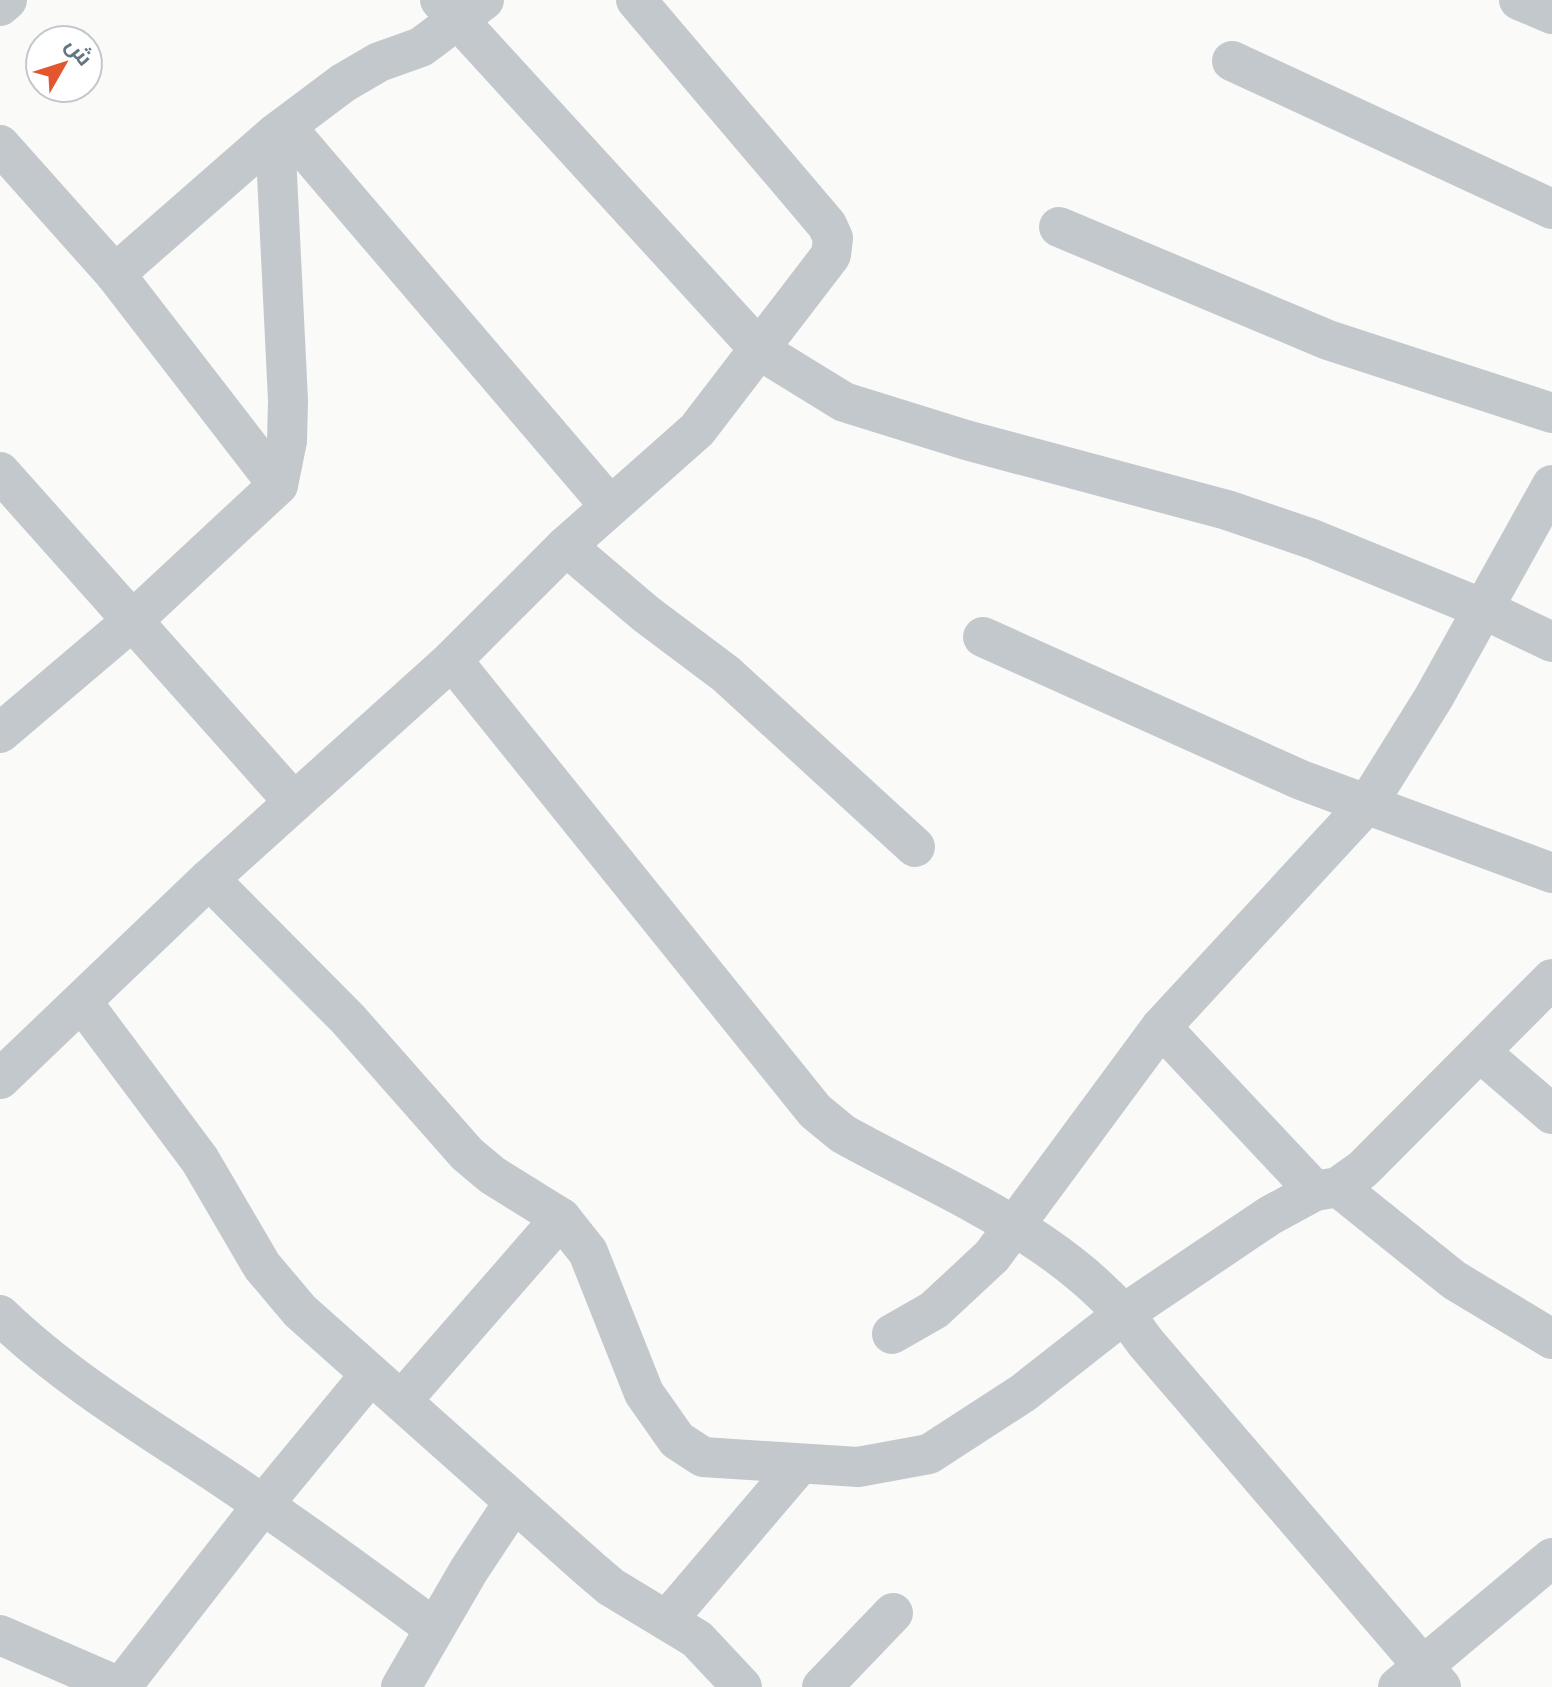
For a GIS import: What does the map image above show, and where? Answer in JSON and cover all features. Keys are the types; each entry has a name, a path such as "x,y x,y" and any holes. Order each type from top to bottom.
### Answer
{"street":[{"path":"0,6 7,0"},
{"path":"0,1079 209,879 452,660 566,546 697,430 761,351 831,255 833,238 827,225 636,0"},
{"path":"1519,0 1552,14"},
{"path":"115,274 281,130 343,83 379,62 421,47 460,6 761,351 844,402 966,440 1227,510 1312,539 1481,608 1552,642"},
{"path":"1232,61 1552,209"},
{"path":"281,130 610,506"},
{"path":"0,733 132,621 278,485 287,441 288,400 281,130"},
{"path":"0,145 115,274 278,485"},
{"path":"1059,227 1328,340 1552,413"},
{"path":"0,472 294,802"},
{"path":"892,1334 934,1310 971,1279 1015,1227 1161,1027 1368,803 1434,697 1552,485"},
{"path":"566,546 646,614 726,674 915,847"},
{"path":"983,637 1288,774 1552,873"},
{"path":"452,660 815,1111 843,1134 1042,1241 1125,1313 1146,1343 1421,1680 1552,1558"},
{"path":"209,879 348,1019 467,1154 492,1175 561,1218 588,1252 644,1393 677,1440 703,1457 799,1465 858,1467 929,1454 1023,1393 1125,1313 1269,1216 1363,1169 1552,979"},
{"path":"82,1002 200,1160 262,1266 300,1311 370,1375 403,1399 611,1587 708,1648 742,1687"},
{"path":"1161,1027 1327,1189 1454,1280 1552,1339"},
{"path":"1480,1052 1552,1114"},
{"path":"403,1399 561,1218"},
{"path":"0,1315 51,1358 133,1419 434,1628"},
{"path":"0,1635 121,1687 262,1506 370,1375"},
{"path":"667,1620 799,1465"},
{"path":"401,1687 434,1628 514,1502"},
{"path":"822,1687 893,1613"}]}
